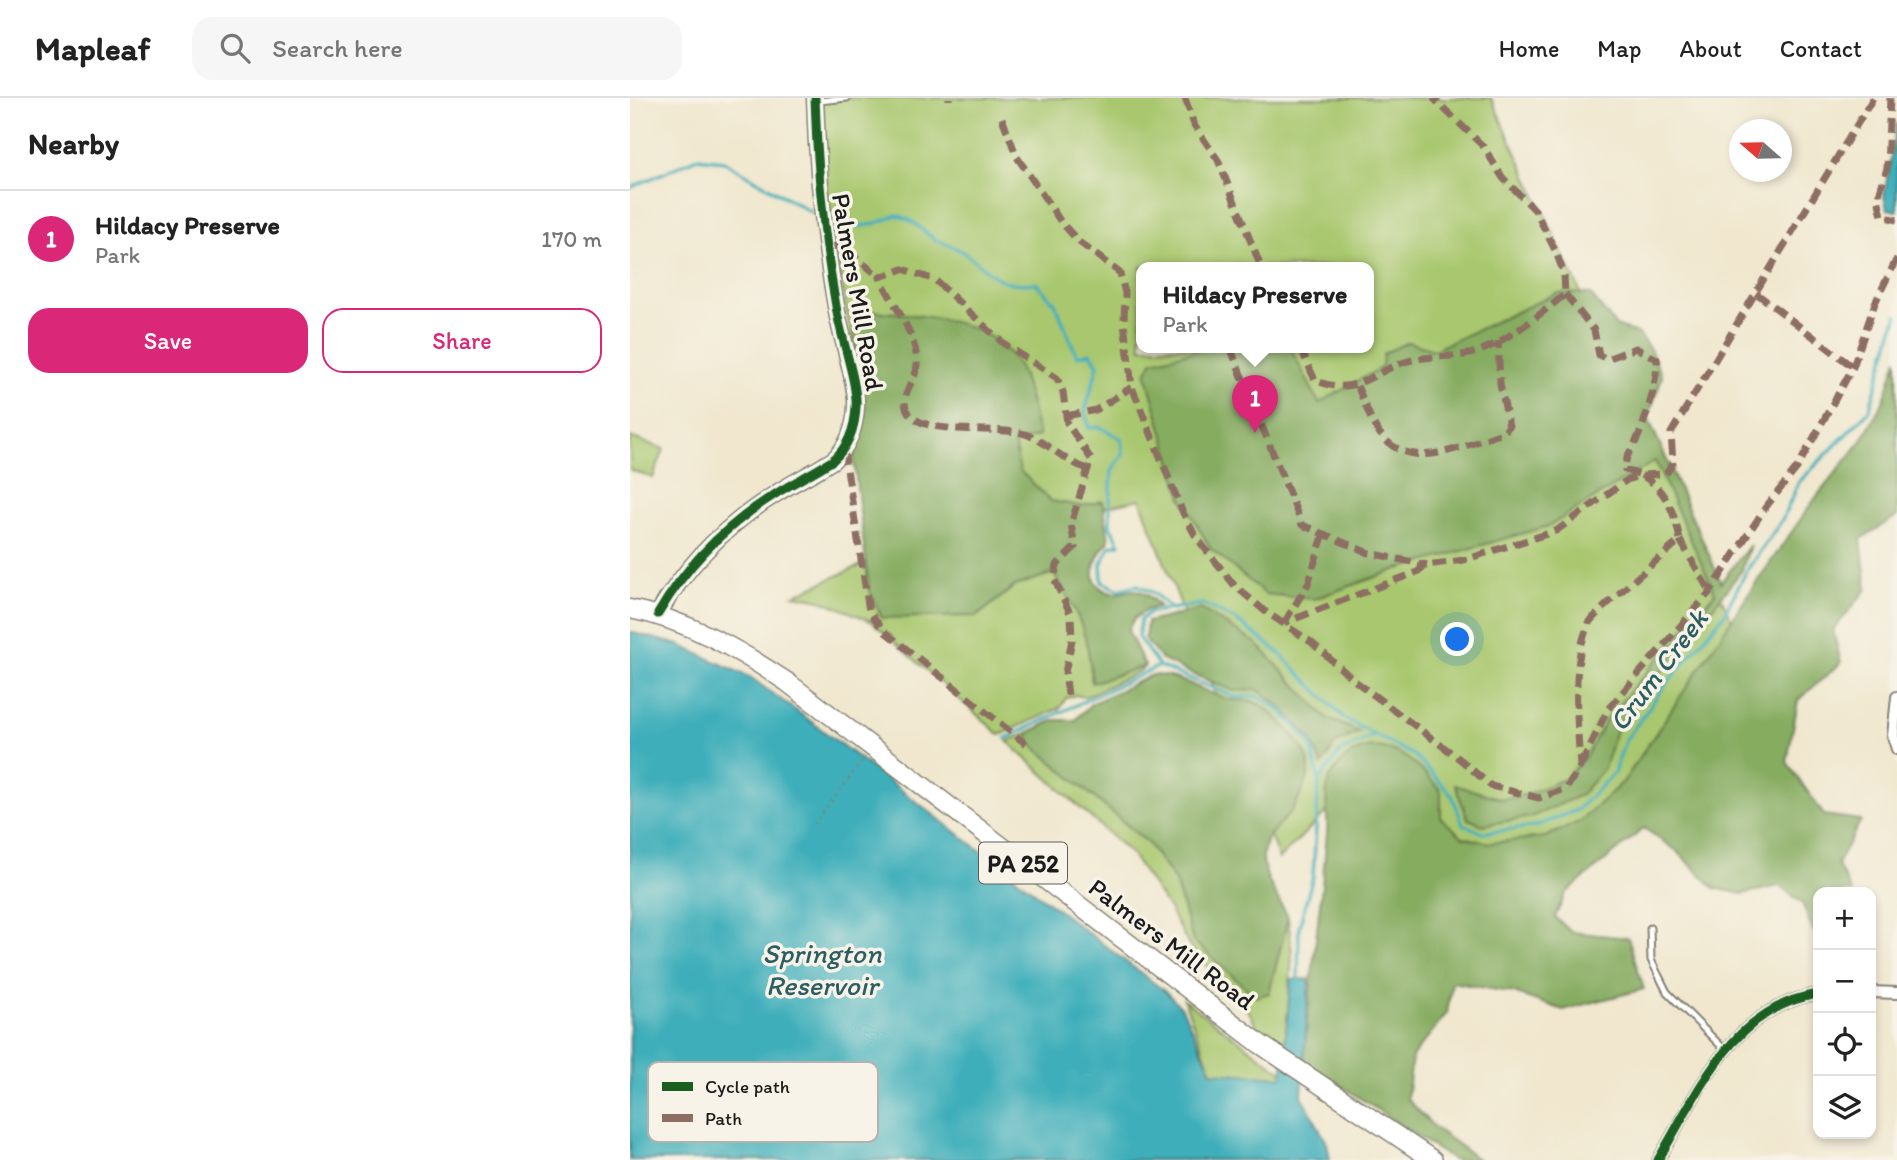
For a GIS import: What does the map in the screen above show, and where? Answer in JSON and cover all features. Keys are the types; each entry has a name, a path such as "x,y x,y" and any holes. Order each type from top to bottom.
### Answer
{"main road":[{"name":"PA 252","path":"630,609 659,614"},
{"name":"Palmers Mill Road","path":"659,614 742,652 787,682 1260,1044 1433,1160"}],"street":[{"name":"Palmers Mill Road","path":"659,614 673,590 719,538 753,509 833,460 844,450 850,436 856,406 837,312 818,183 815,100"},
{"path":"1897,697 1894,736 1897,749"},
{"path":"1876,992 1897,993"},
{"path":"1658,1160 1725,1050 1754,1021 1778,1005 1813,995"}],"lane":[{"path":"815,100 847,98"},
{"path":"1650,928 1651,960 1667,992 1725,1050"}],"path":[{"path":"814,824 865,758"}],"green space":[{"path":"821,98 1491,98 1739,636 1639,804 1481,862 1373,765 1279,859 1140,499 884,558 856,367 824,184"},
{"path":"1557,293 1590,294 1616,326 1639,334 1651,351 1662,377 1648,418 1721,582 1750,545 1742,570 1616,730 1604,768 1581,795 1531,817 1483,825 1468,819 1455,785 1502,799 1525,795 1567,778 1587,754 1607,718 1715,593 1655,461 1549,526 1395,570 1314,599 1265,594 1210,548 1182,498 1146,374 1152,361 1185,353 1293,353 1319,403 1382,367 1383,354 1408,342 1434,350"},
{"path":"853,309 946,320 990,337 1007,350 1023,377 1039,436 1014,443 1020,471 1051,501 1081,506 1103,501 1109,541 1096,560 1096,582 1112,593 1140,591 1159,606 1139,614 1128,631 1145,666 1092,683 1081,625 1070,600 1053,573 1015,586 977,616 882,618 869,589 853,453 864,418 856,367"},
{"path":"1897,359 1897,516 1861,539 1867,589 1833,630 1841,663 1798,700 1787,762 1824,815 1861,820 1837,864 1849,887 1813,887 1813,931 1802,903 1780,886 1742,894 1714,888 1677,851 1644,828 1566,893 1555,917 1571,932 1628,938 1644,989 1563,1010 1514,993 1452,982 1447,1013 1412,1057 1407,1099 1435,1128 1479,1160 1453,1160 1304,1061 1327,833 1326,793 1329,780 1339,765 1353,753 1366,748 1379,747 1402,755 1423,771 1441,791 1441,818 1463,837 1490,843 1545,837 1579,822 1624,781 1758,580 1817,496 1861,442 1884,400"},
{"path":"630,437 664,449 653,478 630,470"},
{"path":"866,563 869,589 977,616 1015,586 1054,573 1081,624 1092,682 1145,666 1140,671 1085,697 1075,695 1066,698 1060,708 1000,735 871,621 821,600 794,595"},
{"path":"1201,609 1256,643 1327,718 1359,732 1335,744 1322,765 1310,738 1280,707 1258,690 1234,691 1161,659 1145,639 1147,622"},
{"path":"1152,675 1172,677 1218,696 1251,701 1261,706 1288,729 1307,757 1309,770 1301,794 1264,847 1265,871 1288,917 1269,993 1256,997 1193,941 1175,881 1148,843 1030,743 1028,733 1054,720 1075,720 1091,704"},
{"path":"1028,733 1030,743 1148,843 1175,881 1193,941 1269,993 1288,917 1292,955 1285,1046 1257,1027 1250,1013 1191,949 1169,909 1131,854 1007,741"},
{"path":"1184,1000 1283,1073 1282,1078 1212,1072"}],"water":[{"path":"1897,123 1897,211 1887,209 1884,196"},
{"name":"Springton Reservoir","path":"630,632 679,645 750,677 809,720 1167,993 1182,1008 1212,1072 1282,1077 1291,979 1309,979 1302,1096 1327,1143 1330,1160 630,1160"}],"waterway":[{"path":"630,188 697,158 723,161 811,212"},
{"path":"832,221 857,226 873,224 896,215 903,217 935,240 966,254 998,279 1020,284 1036,283 1055,303 1077,356 1091,353 1098,365 1085,412 1089,428 1100,427 1122,439 1123,455 1112,470 1110,501 1110,526 1120,544 1110,546 1101,564 1102,582 1119,590 1137,585 1154,593 1172,610"},
{"name":"Crum Creek","path":"1319,781 1311,744 1279,709 1257,696 1235,697 1159,666 1138,637 1141,619 1151,612 1203,604 1236,620 1277,651 1345,719 1415,756 1452,795 1463,824 1483,833 1536,826 1577,810 1614,773 1625,741 1663,688 1723,616 1747,570 1782,520 1799,482 1869,411 1897,315"},
{"path":"1006,738 1159,666"},
{"name":"Crum Creek","path":"1298,983 1299,927 1313,876 1319,781 1340,752 1373,736"}],"marked path":[{"path":"1185,98 1194,125 1218,160 1259,262"},
{"path":"1303,353 1315,380 1329,385 1352,385 1413,360 1480,351 1520,329 1565,294 1564,274 1535,210 1503,178 1483,146 1433,98"},
{"path":"1565,294 1594,330 1599,355 1607,359 1636,348 1657,359 1656,376 1648,407 1639,435 1628,455 1625,470 1641,475 1666,474 1673,463 1671,433 1873,98"},
{"path":"1890,98 1887,168 1878,198 1882,216 1897,220"},
{"path":"1002,118 1017,157 1061,222 1079,242 1120,273 1125,293 1124,322 1132,387 1183,513 1196,537 1235,586 1266,612 1311,642 1355,681 1461,760 1491,786 1539,798 1566,789 1580,767 1577,675 1583,639 1589,623 1680,540 1678,530 1663,495 1641,475 1627,480 1556,531 1464,560 1427,565 1417,572 1284,623"},
{"path":"827,246 843,247 880,277"},
{"path":"1581,765 1608,709 1710,592 1765,508 1797,468 1853,367 1875,303 1897,258"},
{"path":"1068,695 1065,672 1072,640 1071,615 1054,579 1057,565 1075,547 1071,524 1091,459 1067,423 1063,392 1057,378 1003,343 935,280 903,269 880,277 909,331 916,354 916,371 905,398 907,410 915,419 944,428 1028,435 1072,462 1080,466 1089,469"},
{"path":"1756,293 1853,367"},
{"path":"1357,386 1375,426 1391,444 1405,452 1421,455 1454,450 1503,433 1509,426 1500,384 1498,341"},
{"path":"1232,353 1302,525 1369,553 1427,565"},
{"path":"1066,416 1096,410 1132,387"},
{"path":"844,450 869,611 884,631 1026,744"},
{"path":"1284,623 1308,584 1323,536"},
{"path":"1680,540 1710,592"}],"cycle path":[{"path":"658,614 682,578 710,546 759,505 833,460 847,443 852,429 856,398 828,259 819,179 815,98"},
{"path":"1658,1160 1704,1081 1740,1035 1762,1016 1788,1002 1813,995"}],"place":[{"name":"Hildacy Preserve","path":"1255,433"}]}
